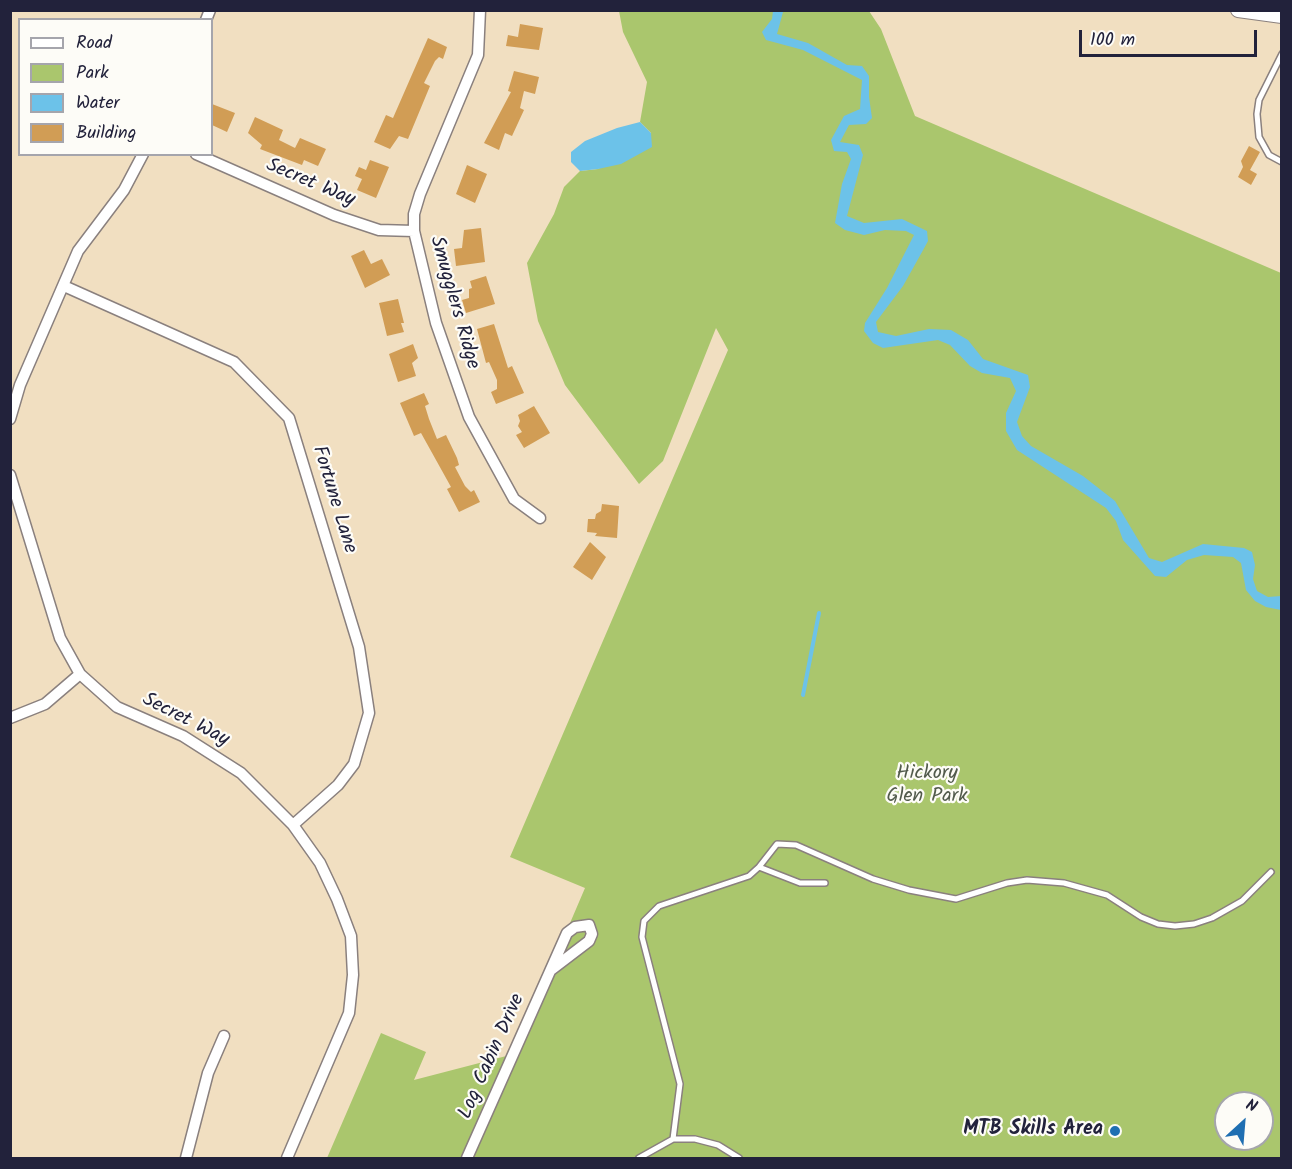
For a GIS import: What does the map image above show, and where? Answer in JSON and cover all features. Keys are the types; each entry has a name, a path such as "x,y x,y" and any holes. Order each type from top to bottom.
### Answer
{"street":[{"name":"Smugglers Ridge","path":"480,10 478,55 420,194 414,214 414,231 436,322 469,417 514,499 540,518"},
{"path":"1238,10 1281,16"},
{"path":"10,418 21,385 78,250 124,190 142,156"},
{"name":"Secret Way","path":"201,156 334,215 379,230 414,231"},
{"name":"Fortune Lane","path":"64,286 234,362 289,418 359,647 369,713 354,764 338,785 292,825"},
{"name":"Secret Way","path":"10,475 60,638 80,674 117,708 183,736 242,774 292,825 320,863 338,898 351,936 353,975 349,1013 287,1158"},
{"path":"10,718 45,704 80,674"},
{"name":"Log Cabin Drive","path":"467,1158 551,970"},
{"path":"186,1158 208,1073 224,1036"}],"lane":[{"path":"1281,54 1259,100 1257,114 1259,137 1269,154 1281,162"},
{"path":"673,1139 680,1084 642,937 644,921 659,906 749,876 777,844 796,845 873,879 909,890 956,899 1007,883 1027,880 1064,883 1107,895 1141,917 1158,924 1175,926 1194,924 1212,918 1242,901 1270,872"},
{"path":"759,867 800,883 825,883"},
{"path":"639,1158 673,1139 694,1139 718,1144 739,1158"}],"green space":[{"name":"Hickory Glen Park","path":"619,11 869,11 881,29 915,116 1281,273 1281,1158 327,1158 381,1033 426,1052 414,1080 514,1054 585,888 510,857 728,350 716,328 663,461 639,484 565,385 538,321 527,263 554,214 564,187 580,171 598,169 651,133 640,122 647,82 623,32"}],"water":[{"path":"773,11 783,12 777,34 808,43 847,65 862,66 869,76 872,118 866,124 849,125 840,142 859,145 863,155 847,216 864,223 902,219 927,231 928,241 903,286 876,322 878,332 896,336 929,329 951,330 968,340 983,359 1028,375 1030,387 1017,422 1022,436 1031,446 1083,476 1115,501 1149,558 1162,562 1203,544 1244,548 1252,552 1255,565 1253,579 1257,591 1268,597 1281,596 1281,610 1266,607 1255,601 1246,590 1241,563 1233,557 1204,555 1187,560 1166,577 1155,576 1123,540 1116,521 1106,508 1017,450 1006,431 1006,413 1016,391 1010,378 982,373 970,366 950,345 938,340 883,348 873,343 864,331 865,323 887,288 914,235 906,231 885,230 864,235 845,230 835,223 842,184 851,159 847,152 834,151 831,140 844,116 860,109 862,80 803,50 766,40 762,32 772,19"},
{"path":"640,122 651,133 652,147 621,164 598,169 580,171 571,162 571,152 585,141 617,128"}],"building":[{"path":"520,24 543,28 539,50 506,46 508,35 518,37"},
{"path":"428,38 447,47 443,59 439,57 435,61 424,83 430,86 408,139 399,136 390,149 374,142 386,115 393,118"},
{"path":"514,71 539,77 535,94 524,91 520,108 524,110 512,136 505,133 499,150 484,143 511,92 508,91"},
{"path":"213,104 235,113 227,132 213,125"},
{"path":"255,117 283,130 279,140 295,148 300,138 326,149 318,166 304,160 302,165 260,149 262,145 248,133"},
{"path":"1249,146 1260,152 1250,170 1257,174 1251,185 1238,177 1243,167 1241,161"},
{"path":"370,160 389,167 376,198 357,190 362,179 355,176 359,167 366,170"},
{"path":"467,165 487,174 475,203 456,194"},
{"path":"481,228 485,262 456,266 454,249 462,248 464,230"},
{"path":"364,250 371,264 382,259 390,275 365,288 351,256"},
{"path":"486,276 495,304 466,313 462,300 469,298 469,289 472,288 470,281"},
{"path":"398,299 404,332 387,336 379,303"},
{"path":"494,324 508,368 512,366 524,393 496,404 491,392 497,389 497,380 489,362 486,363 477,329"},
{"path":"413,344 418,358 412,363 416,376 398,382 389,354"},
{"path":"424,393 429,404 425,406 437,439 446,435 459,465 455,467 465,486 471,492 474,490 480,502 459,512 447,489 451,487 421,433 414,436 400,403"},
{"path":"534,406 550,433 524,448 516,435 522,432 518,426 520,421 518,415"},
{"path":"602,504 619,506 617,538 595,536 597,533 587,532 588,519 595,519 596,514 601,511"},
{"path":"590,542 606,557 592,580 573,567"}],"waterway":[{"path":"803,695 819,613"}],"place":[{"name":"MTB Skills Area","path":"1115,1131"}]}
